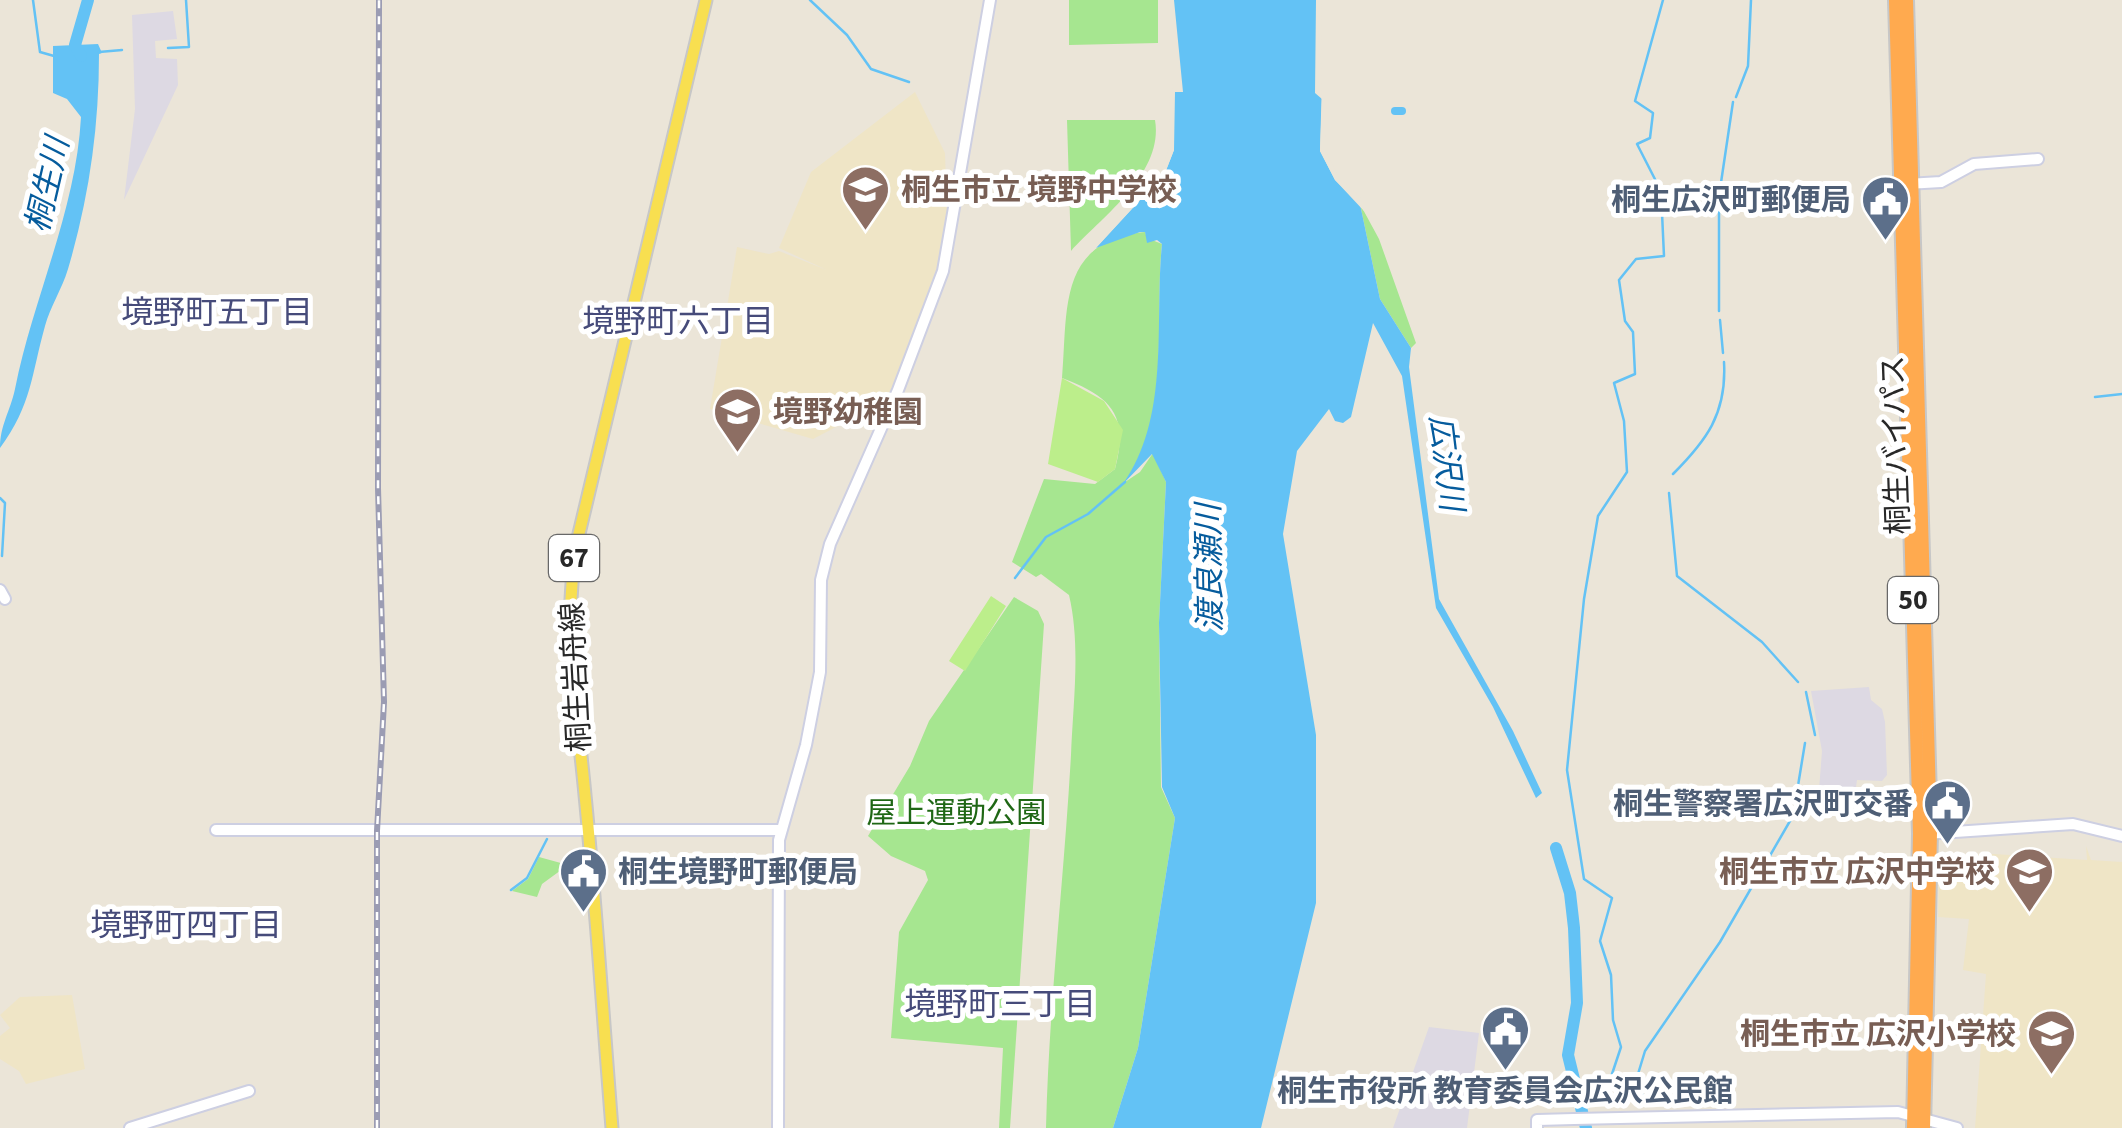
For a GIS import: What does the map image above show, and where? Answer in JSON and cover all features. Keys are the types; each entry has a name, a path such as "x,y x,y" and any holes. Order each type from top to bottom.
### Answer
{"highway":[{"name":"桐生バイパス","path":"1895,0 1907,184"},
{"name":"桐生バイパス","path":"1907,0 1907,184 1928,1048 1919,1122"},
{"name":"桐生バイパス","path":"1919,1122 1915,1085 1925,834"}],"main road":[{"name":"桐生岩舟線","path":"612,1128 588,830 569,658 572,570 706,0"}],"street":[{"path":"778,1128 780,830 806,745 820,672 826,556 898,390 943,271 990,0"},
{"path":"1907,184 1941,182 1974,164 2038,159"},
{"path":"1925,834 2073,824 2122,836"},
{"path":"216,830 780,830"},
{"path":"130,1128 249,1091"},
{"path":"1537,1128 1537,1120 1586,1118 1919,1122 1956,1128"}],"shaded area":[{"path":"173,11 177,39 155,41 156,58 177,59 178,85 124,200 135,109 132,15"},
{"path":"915,92 945,153 947,215 943,252 888,400 813,439 710,409 737,247 769,254 779,251 827,270 779,248 811,172"},
{"path":"1869,687 1871,700 1882,709 1885,722 1887,775 1882,781 1857,780 1855,794 1819,790 1822,751 1811,691"},
{"path":"2086,846 2091,860 2122,862 2122,1128 1975,1128 1986,974 1963,970 1969,919 1938,917 1939,867 1955,871 1965,855 2087,860"},
{"path":"72,995 85,1069 26,1084 19,1071 0,1059 0,1036 10,1028 0,1015 20,997"},
{"path":"1429,1027 1479,1033 1467,1128 1393,1128"}],"green space":[{"path":"1069,0 1158,0 1158,43 1069,45"},
{"path":"1067,120 1155,120 1155,139 1141,176 1071,251"},
{"path":"1360,204 1379,239 1416,343 1411,348 1380,299"},
{"path":"1145,232 1147,238 1162,244 1158,366 1149,427 1125,482 1140,472 1153,453 1166,482 1159,623 1161,787 1175,818 1138,1048 1113,1128 1046,1128 1071,755 1075,634 1069,595 1041,574 1036,577 1012,562 1044,479 1095,484 1115,469 1120,435 1113,410 1093,393 1062,378 1068,304 1082,264 1096,249 1116,238"},
{"path":"1062,378 1104,401 1123,430 1115,469 1098,482 1048,464"},
{"path":"991,596 1006,606 965,671 949,661"},
{"name":"屋上運動公園","path":"1014,597 1038,611 1044,624 1010,1128 999,1128 1003,1048 891,1038 899,932 928,880 925,871 891,856 868,836 910,766 929,721"},
{"path":"539,857 568,865 542,884 537,897 512,891 528,879"}],"water":[{"name":"渡良瀬川","path":"1174,0 1316,0 1315,93 1322,99 1320,151 1335,180 1360,204 1380,299 1411,348 1409,367 1439,599 1513,731 1542,793 1536,798 1493,707 1436,608 1402,376 1373,323 1351,417 1343,423 1335,421 1329,409 1297,451 1283,534 1316,735 1316,903 1261,1128 1113,1128 1138,1048 1175,818 1162,787 1159,623 1166,482 1152,454 1123,484 1138,457 1154,399 1162,244 1157,240 1147,243 1145,232 1140,232 1096,248 1165,173 1174,150 1175,92 1183,92"},
{"path":"98,44 102,53 95,136 75,242 47,319 25,403 0,448 3,425 63,220 77,152 81,117 67,99 53,93 53,46"}],"pier":[{"path":"1316,0 1321,0 1322,78"},
{"path":"1322,83 1327,94 1325,150 1339,177 1364,201 1364,211 1335,180 1320,151"},
{"path":"1174,87 1174,150 1165,173 1092,252 1092,245 1161,170 1169,149 1170,92"}],"waterway":[{"path":"33,0 40,52 54,56"},
{"name":"桐生川","path":"81,56 75,45 88,0"},
{"path":"168,48 189,47 186,0"},
{"path":"810,0 847,35 871,69 909,82"},
{"path":"1611,1077 1621,1047 1613,1020 1611,975 1600,941 1612,898 1584,879 1567,770 1584,599 1598,516 1627,472 1624,421 1614,383 1635,374 1633,332 1625,321 1619,280 1636,259 1664,256 1661,191 1637,144 1650,138 1653,113 1635,101 1663,0"},
{"name":"広沢川","path":"1736,97 1748,66 1751,0"},
{"path":"99,52 122,50"},
{"name":"広沢川","path":"1719,196 1733,102"},
{"path":"1395,111 1402,111"},
{"name":"広沢川","path":"1719,203 1719,311"},
{"name":"広沢川","path":"1720,320 1723,353"},
{"name":"広沢川","path":"1673,474 1704,438 1718,412 1724,362"},
{"path":"2095,397 2122,394"},
{"path":"1015,578 1046,537 1088,514 1125,482"},
{"name":"広沢川","path":"1669,493 1677,576 1762,642 1798,682"},
{"path":"0,498 5,503 2,556"},
{"name":"広沢川","path":"1806,692 1815,735"},
{"name":"広沢川","path":"1795,804 1805,743"},
{"path":"1643,1098 1638,1074 1645,1051 1720,942 1794,814"},
{"path":"511,890 527,878 547,839"},
{"name":"広沢川","path":"1556,848 1570,893 1574,928 1577,1003 1568,1055 1586,1128"}],"railway":[{"path":"377,1128 377,831 384,702 378,488 379,0"}],"place":[{"name":"桐生市立 境野中学校","path":"866,232"},
{"name":"桐生広沢町郵便局","path":"1886,242"},
{"name":"境野幼稚園","path":"738,454"},
{"name":"桐生警察署広沢町交番","path":"1948,846"},
{"name":"桐生境野町郵便局","path":"583,914"},
{"name":"桐生市立 広沢中学校","path":"2030,914"},
{"name":"桐生市役所 教育委員会広沢公民館","path":"1505,1072"},
{"name":"桐生市立 広沢小学校","path":"2051,1076"}],"district":[{"name":"境野町五丁目","path":"217,313"},
{"name":"境野町六丁目","path":"678,322"},
{"name":"境野町四丁目","path":"186,926"},
{"name":"境野町三丁目","path":"1000,1005"}]}
